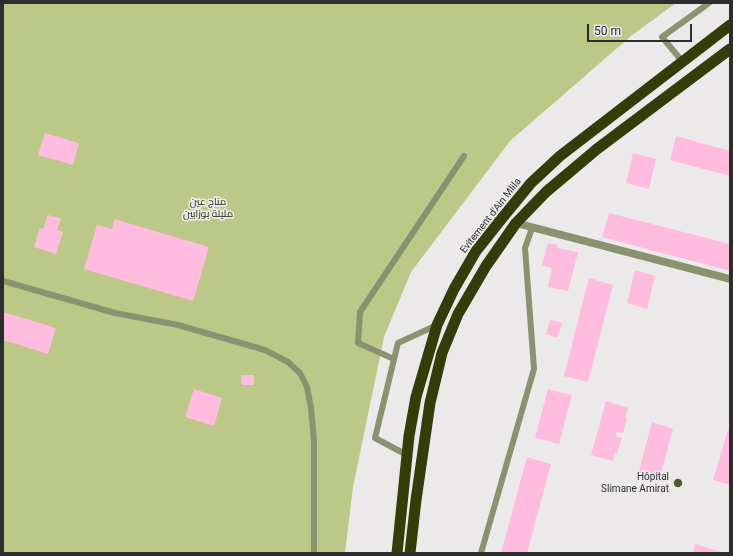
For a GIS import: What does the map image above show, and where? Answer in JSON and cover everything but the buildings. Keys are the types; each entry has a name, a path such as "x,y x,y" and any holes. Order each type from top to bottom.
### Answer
{"highway":[{"name":"Evitement d'Ain Mlila","path":"397,553 407,455 416,398 437,325 454,289 476,251 531,183 560,156 730,25"},
{"path":"410,553 430,403 442,353 458,314 486,266 516,223 546,192 596,149 730,48"}],"street":[{"path":"516,223 730,279"}],"lane":[{"path":"682,61 662,37 709,3"},
{"path":"394,360 358,344 360,312 464,156"},
{"path":"481,553 534,369 525,248 532,228"},
{"path":"3,281 115,313 178,325 264,350 288,362 300,373 307,387 311,408 314,441 314,553"},
{"path":"407,455 375,438 398,343 437,325"}],"green space":[{"name":"مناج عين مليلة بوزابين","path":"3,3 676,3 631,36 510,141 411,272 384,337 353,487 345,553 3,553"}],"place":[{"name":"Hôpital Slimane Amirat","path":"678,483"}]}
